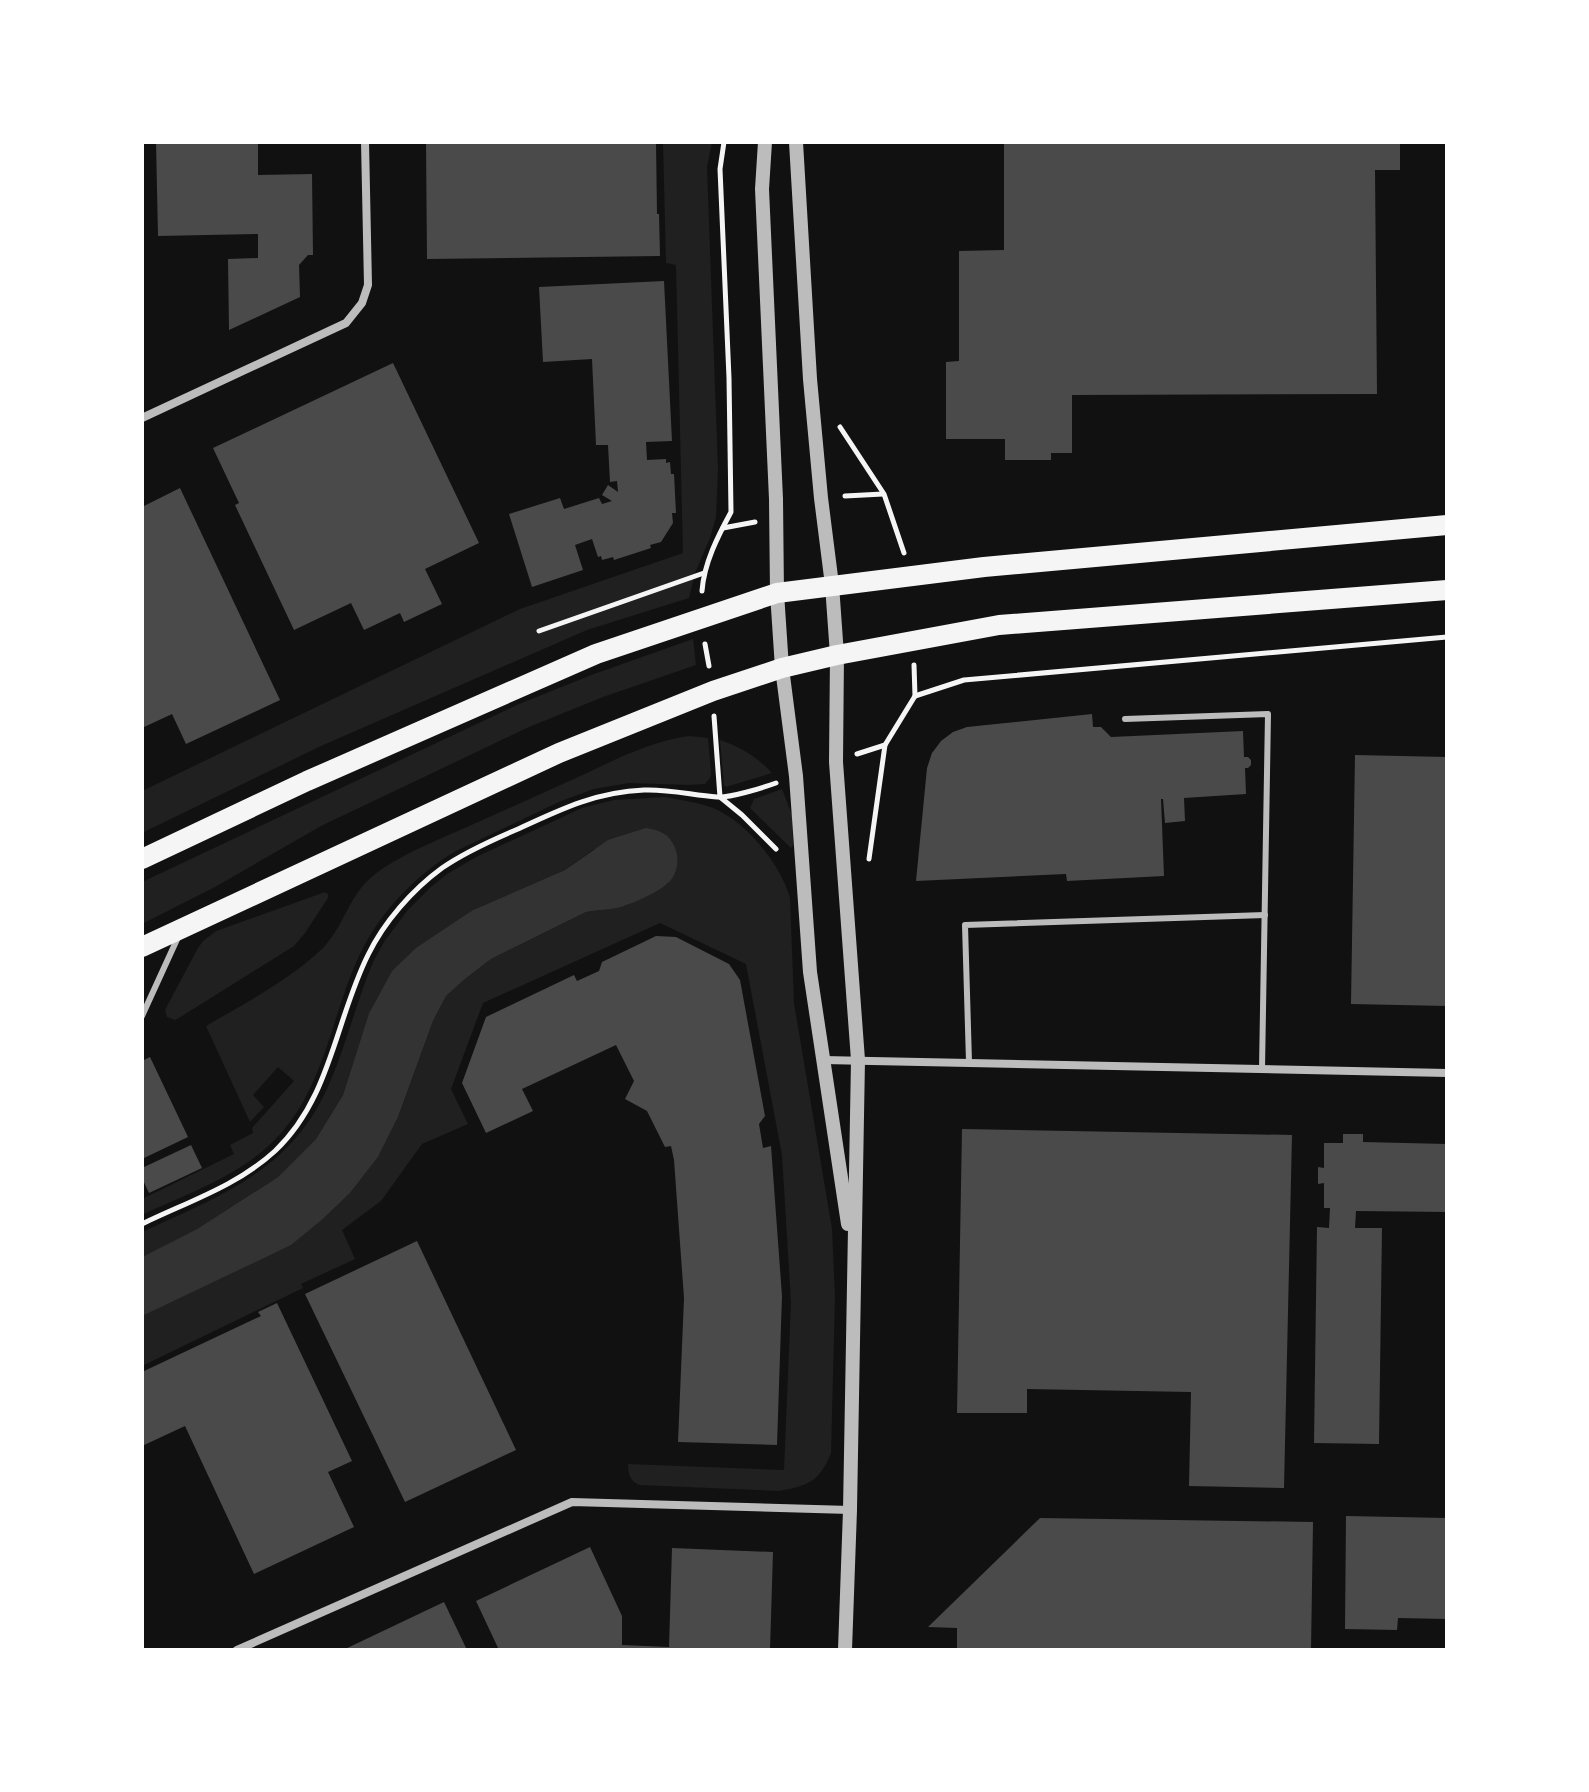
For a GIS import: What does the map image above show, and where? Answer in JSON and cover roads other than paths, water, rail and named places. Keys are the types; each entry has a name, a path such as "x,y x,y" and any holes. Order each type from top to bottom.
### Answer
{"main road":[{"path":"142,859 307,781 596,654 777,593 984,567 1447,525"},
{"path":"142,947 559,753 713,691 782,668 999,625 1447,590"}],"street":[{"path":"142,418 346,323 362,303 368,285 365,142"},
{"path":"765,142 762,189 782,668 796,776 810,972 854,1264"},
{"path":"796,142 810,379 837,655 836,762 858,1060 845,1650"},
{"path":"823,1060 1447,1073"},
{"path":"237,1650 572,1502 850,1510"}],"lane":[{"path":"1125,719 1268,714 1262,1069"},
{"path":"969,1062 965,925 1265,915"},
{"path":"142,1016 183,928"}]}
